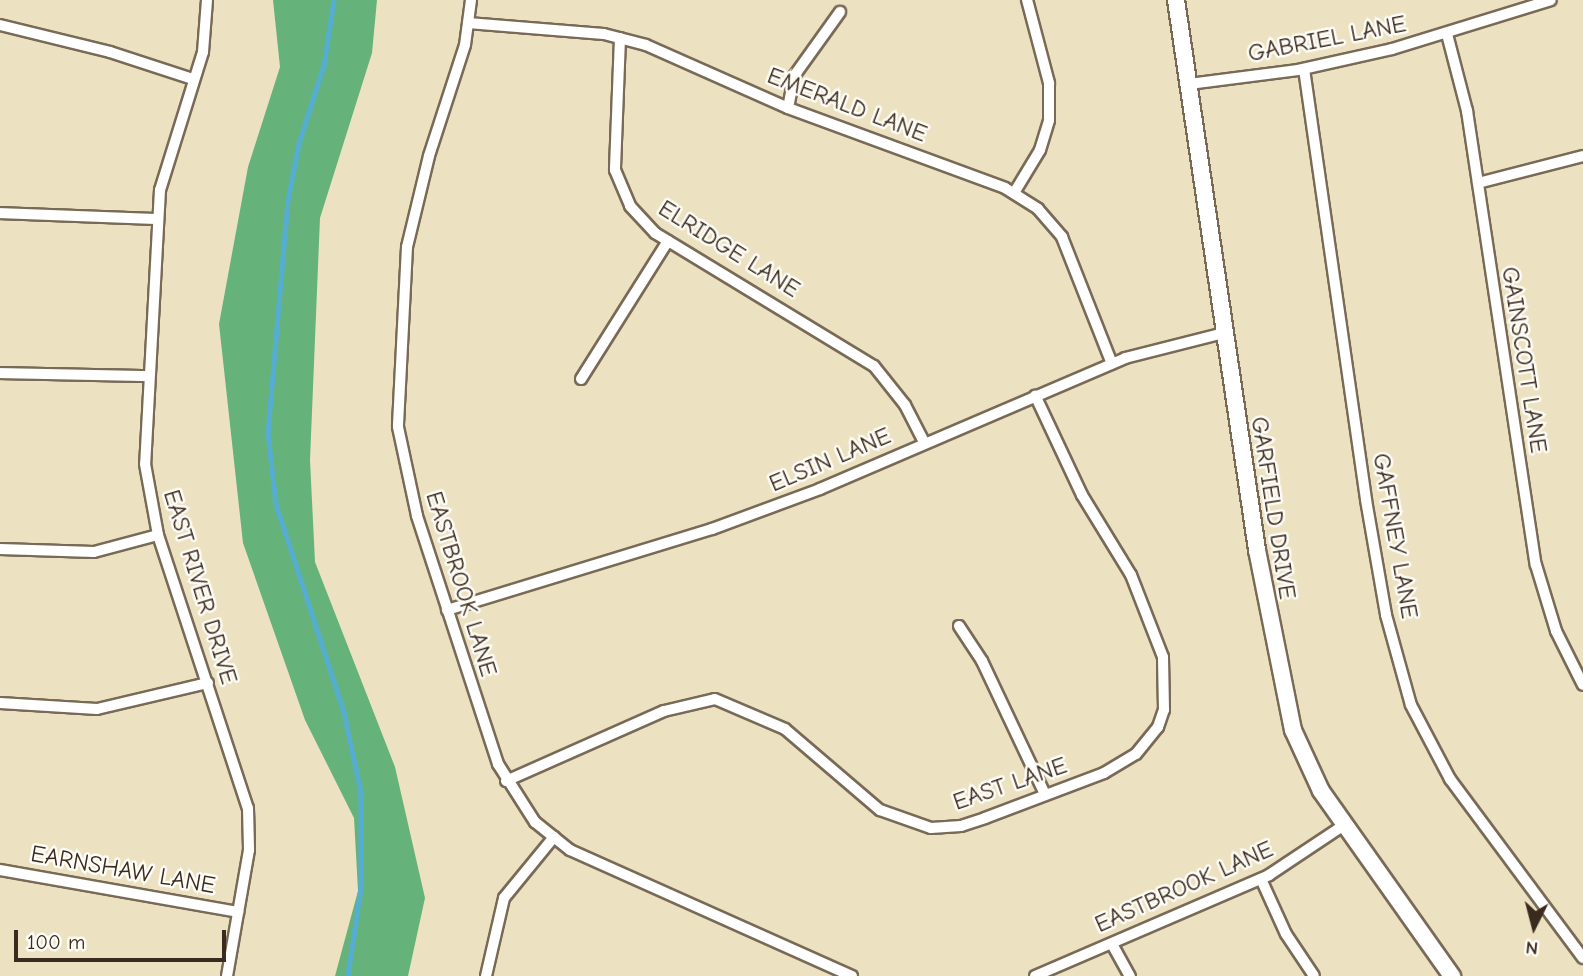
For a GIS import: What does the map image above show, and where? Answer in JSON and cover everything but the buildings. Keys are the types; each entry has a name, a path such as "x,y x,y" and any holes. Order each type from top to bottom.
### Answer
{"street":[{"name":"EAST RIVER DRIVE","path":"207,0 207,34 160,190 145,464 158,535 248,808 249,850 227,976"},
{"name":"EASTBROOK LANE","path":"471,0 468,23 411,225 397,383 404,471 447,610 506,781 535,822 554,837 631,881 852,976"},
{"path":"1014,193 1040,150 1050,111 1045,63 1027,0"},
{"name":"GARFIELD DRIVE","path":"1176,0 1224,333 1283,696 1306,760 1343,825 1451,976"},
{"name":"GABRIEL LANE","path":"1189,84 1304,69 1447,34 1551,0"},
{"path":"788,108 794,76 840,12"},
{"name":"EMERALD LANE","path":"468,23 620,38 646,45 788,108 1014,193 1038,209 1062,237 1112,364"},
{"path":"0,25 110,52 193,79"},
{"name":"GAINSCOTT LANE","path":"1447,34 1478,183 1536,565 1556,631 1583,685"},
{"name":"ELRIDGE LANE","path":"620,38 615,170 630,206 668,241 874,366 899,396 924,442"},
{"name":"GAFFNEY LANE","path":"1304,69 1385,615 1411,705 1450,779 1583,958"},
{"path":"1478,183 1583,156"},
{"path":"0,213 157,219"},
{"path":"581,379 668,241"},
{"name":"ELSIN LANE","path":"447,610 712,529 1112,364 1224,333"},
{"path":"0,373 149,376"},
{"name":"EAST LANE","path":"506,781 664,711 715,699 785,729 865,800 905,821 931,828 961,827 1104,773 1136,754 1158,727 1167,694 1163,657 1141,596 1082,495 1035,395"},
{"path":"0,549 94,552 158,535"},
{"path":"959,626 982,661 1045,794"},
{"path":"0,703 97,709 208,682"},
{"name":"EASTBROOK LANE","path":"1035,976 1261,879 1343,825"},
{"path":"486,976 504,898 554,837"},
{"name":"EARNSHAW LANE","path":"0,870 238,912"},
{"path":"1261,879 1286,934 1314,976"},
{"path":"1112,944 1130,976"}],"green space":[{"path":"273,0 377,0 372,53 320,218 310,460 315,562 395,767 425,898 408,976 335,976 358,891 354,818 305,720 243,543 219,324 248,167 280,67"}],"waterway":[{"path":"334,0 324,65 299,144 288,200 268,433 276,504 344,712 361,793 361,888 348,976"}]}
